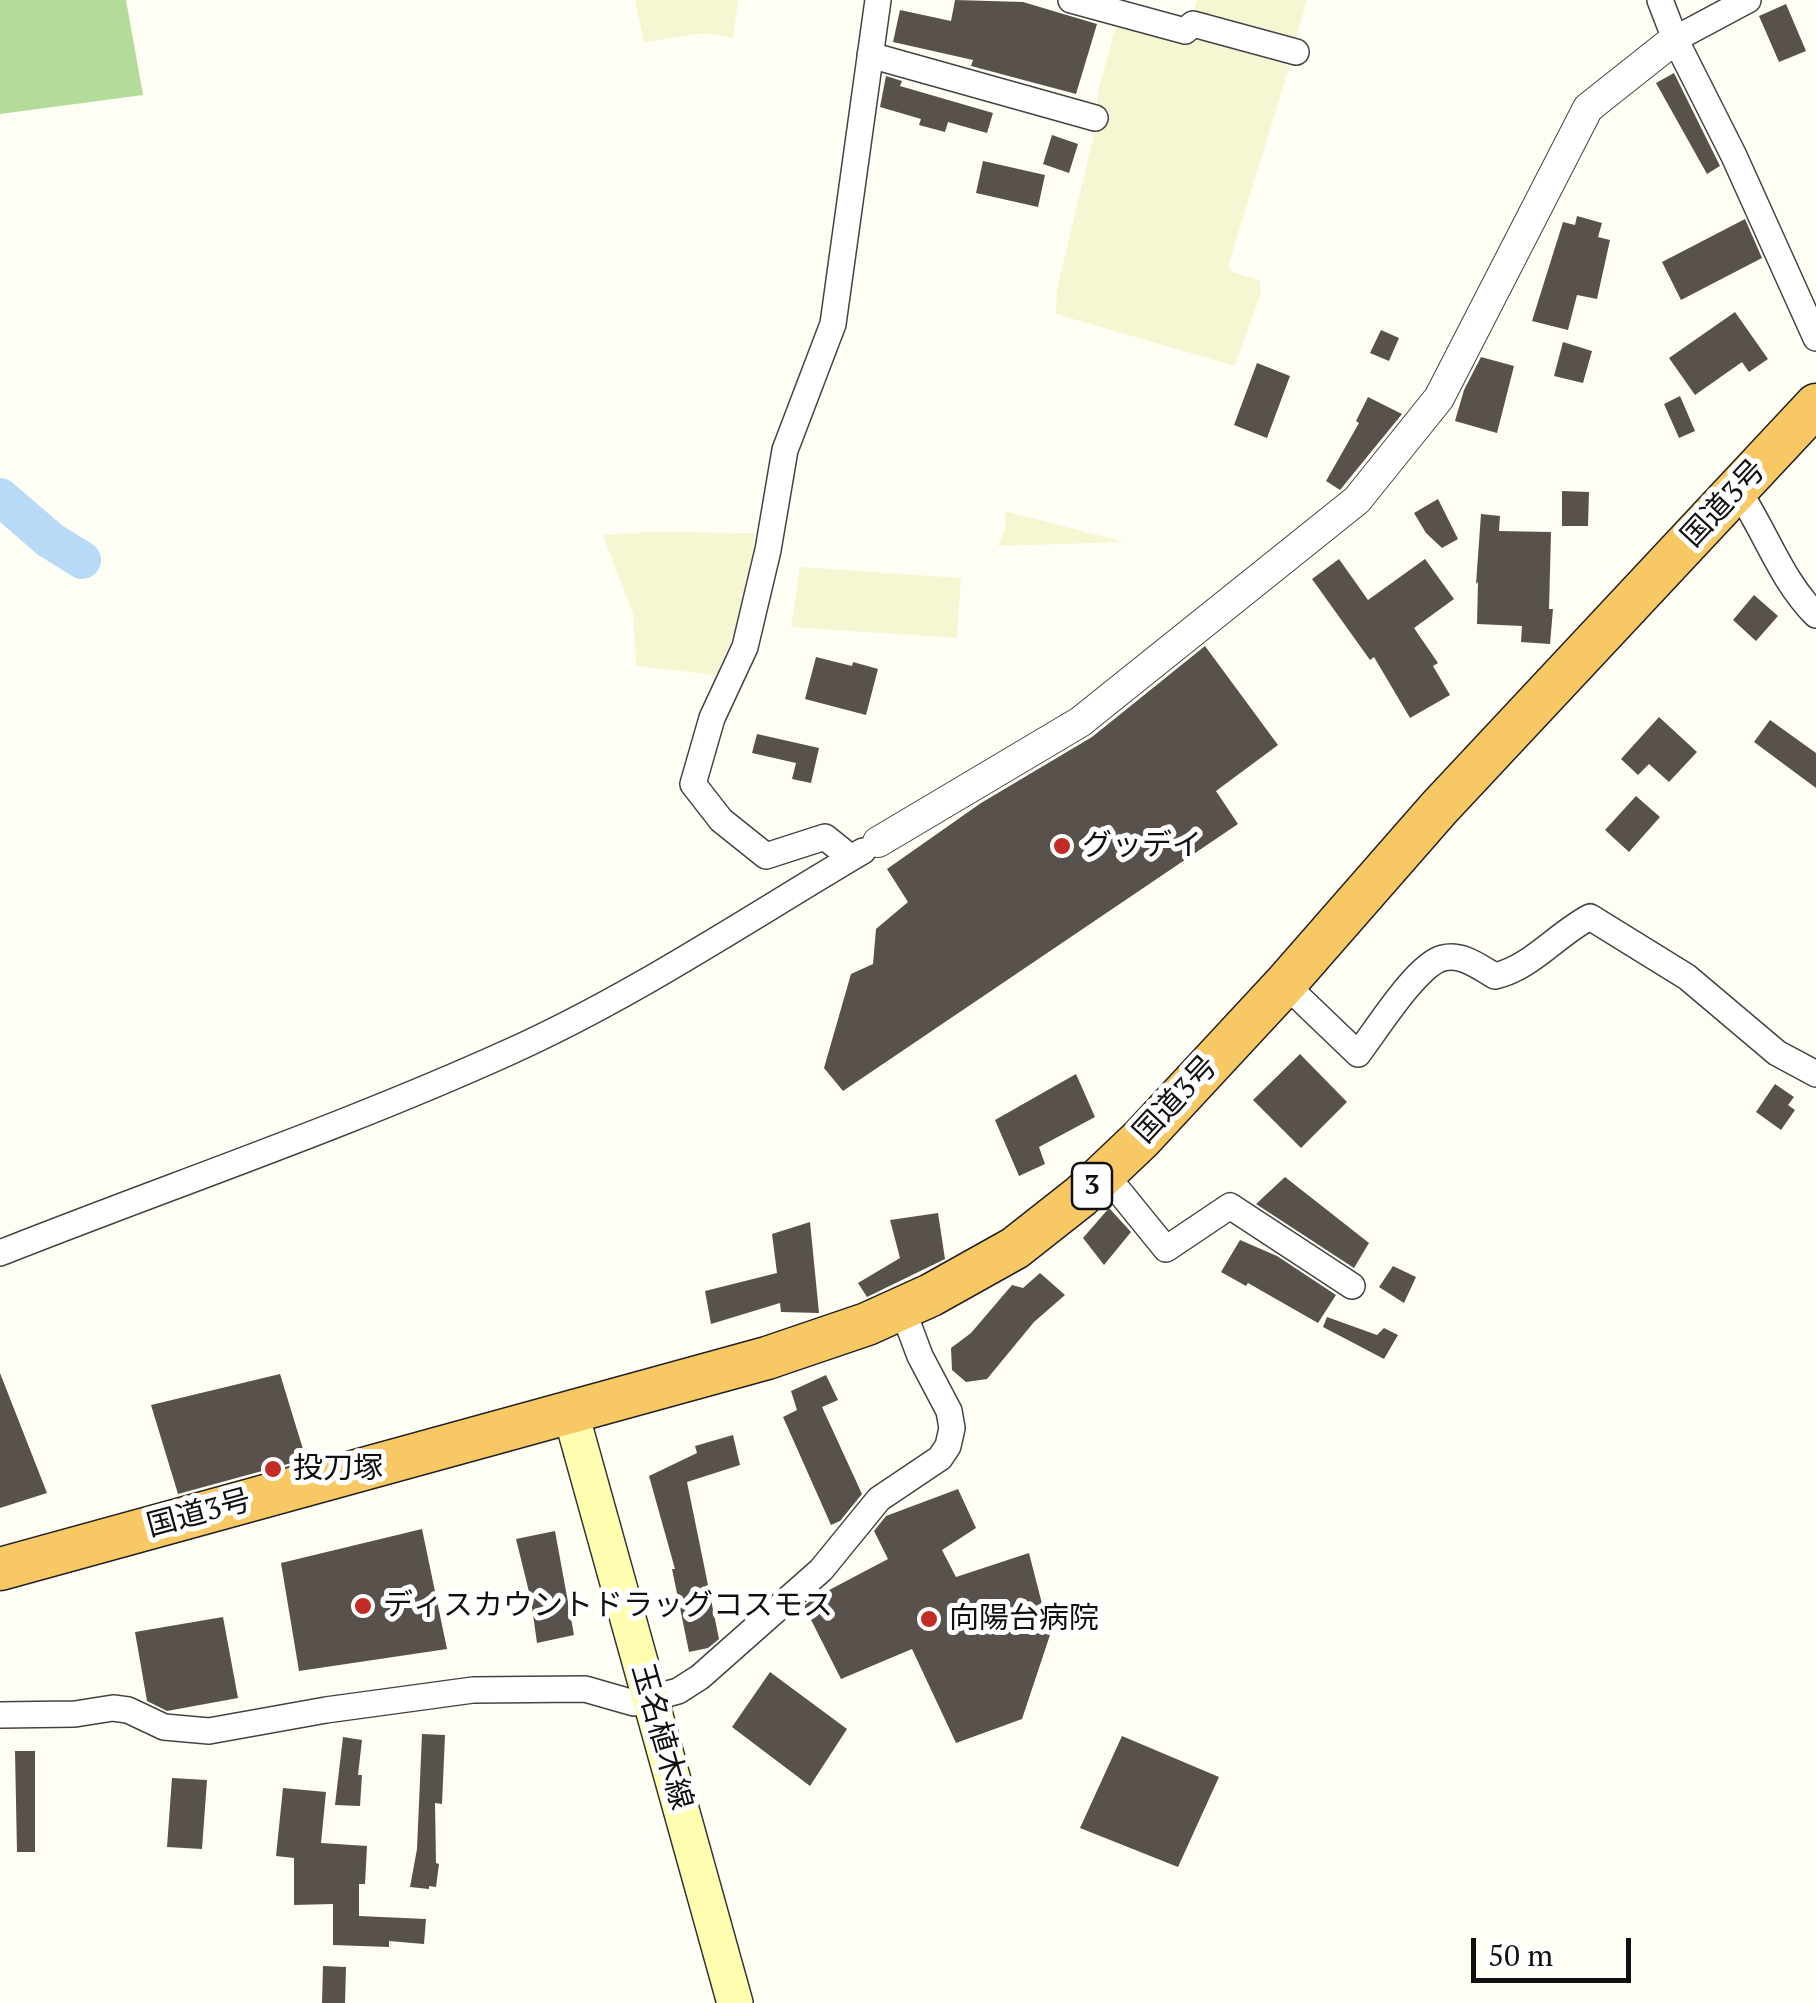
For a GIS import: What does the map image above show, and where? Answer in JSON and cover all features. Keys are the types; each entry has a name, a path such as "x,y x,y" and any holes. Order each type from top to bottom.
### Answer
{"highway":[{"name":"国道3号","path":"0,1569 767,1358 867,1324 1015,1248 1141,1139 1439,808 1816,404"},
{"name":"国道3号","path":"0,1557 97,1541"}],"main road":[{"name":"玉名植木線","path":"571,1414 735,2003"}],"street":[{"path":"851,858 826,837 766,856 721,820 692,784 712,718 746,647 785,450 833,324 878,0"},
{"path":"1071,0 1134,8 1185,32 1194,24 1296,52"},
{"path":"1660,0 1816,338"},
{"path":"0,1253 320,1133 511,1051 672,966 1080,722 1357,500 1439,398 1588,108 1676,39 1748,0"},
{"path":"870,54 1095,118"},
{"path":"1736,489 1759,522 1784,574 1816,615"},
{"path":"1284,984 1358,1054 1423,970 1442,958 1464,958 1494,976 1513,972 1590,917 1687,977 1776,1053 1816,1074"},
{"path":"1104,1174 1166,1249 1230,1206 1352,1286"},
{"path":"0,1715 75,1714 113,1708 128,1710 164,1727 209,1731 473,1690 585,1688 634,1703 678,1691 700,1678 821,1570 890,1489 940,1458 948,1446 950,1411 920,1356 902,1308"}],"green space":[{"path":"0,0 126,0 143,95 0,114"},
{"path":"635,0 738,0 733,38 707,33 644,42"},
{"path":"1197,0 1307,0 1295,42 1191,21"},
{"path":"1125,18 1281,53 1289,68 1229,263 1232,272 1259,280 1261,292 1235,366 1056,314 1057,290 1094,134 1098,92 1116,25"},
{"path":"1005,511 1125,542 998,546 1006,527"},
{"path":"755,533 746,607 716,675 636,666 633,614 603,535"},
{"path":"800,567 961,578 957,638 791,627"}],"building":[{"path":"955,0 1023,2 1097,24 1076,94 971,66 973,60 893,42 900,10 951,21"},
{"path":"1786,4 1806,51 1779,62 1759,16"},
{"path":"1674,73 1720,166 1707,174 1656,83"},
{"path":"886,76 902,81 900,86 993,113 987,133 948,122 945,132 919,125 921,119 880,107"},
{"path":"1052,135 1078,144 1069,173 1043,164"},
{"path":"983,161 1045,175 1038,207 976,193"},
{"path":"1577,216 1602,223 1598,237 1610,240 1597,299 1577,295 1568,330 1532,321 1563,222 1575,225"},
{"path":"1745,219 1762,258 1681,300 1662,262"},
{"path":"1735,312 1768,359 1749,372 1742,362 1695,395 1669,358"},
{"path":"1381,330 1399,338 1389,361 1370,353"},
{"path":"1563,342 1592,351 1583,383 1554,376"},
{"path":"1481,357 1514,366 1497,433 1455,421 1464,390"},
{"path":"1257,363 1290,376 1267,438 1234,425"},
{"path":"1680,396 1695,431 1679,438 1664,404"},
{"path":"1368,397 1402,414 1340,490 1326,481 1359,423 1356,421"},
{"path":"1562,491 1589,492 1588,526 1562,526"},
{"path":"1438,499 1458,539 1442,548 1426,533 1414,513"},
{"path":"1481,514 1500,516 1499,531 1551,532 1550,644 1521,642 1522,626 1477,624"},
{"path":"1339,559 1368,600 1425,559 1454,599 1414,628 1438,663 1433,666 1450,695 1410,718 1374,657 1370,660 1312,579"},
{"path":"1754,595 1778,616 1756,641 1733,620"},
{"name":"グッデイ","path":"1205,646 1278,745 1216,791 1238,824 843,1091 824,1068 851,974 873,964 876,929 908,902 887,869 981,803 1092,737"},
{"path":"816,657 878,669 866,715 805,699"},
{"path":"1659,717 1697,752 1669,782 1649,764 1638,775 1621,759"},
{"path":"1770,720 1816,753 1816,788 1754,742"},
{"path":"757,734 819,748 811,783 792,779 796,763 752,753"},
{"path":"1636,796 1660,817 1629,852 1605,830"},
{"path":"1300,1054 1347,1102 1301,1148 1253,1100"},
{"path":"1076,1074 1095,1117 1039,1147 1045,1164 1019,1176 995,1120"},
{"path":"1775,1084 1794,1097 1788,1105 1795,1110 1781,1130 1756,1112"},
{"path":"1285,1177 1369,1243 1354,1268 1256,1204"},
{"path":"1109,1208 1131,1232 1104,1265 1083,1238"},
{"path":"938,1213 945,1259 867,1297 858,1283 900,1258 890,1220"},
{"path":"810,1222 819,1313 781,1312 780,1303 711,1324 705,1291 777,1273 772,1234"},
{"path":"1240,1240 1277,1256 1336,1295 1318,1323 1221,1272"},
{"path":"1393,1266 1416,1277 1404,1303 1379,1287"},
{"path":"1040,1273 1065,1295 1034,1322 987,1379 966,1382 952,1370 951,1348 971,1333 1012,1285 1023,1288"},
{"path":"1327,1317 1377,1335 1384,1328 1398,1335 1384,1359 1323,1327"},
{"path":"0,1373 47,1493 0,1508"},
{"path":"280,1374 306,1459 178,1494 151,1405"},
{"path":"826,1375 838,1400 822,1407 862,1494 840,1521 831,1525 783,1417 797,1410 791,1391"},
{"path":"733,1435 740,1465 687,1482 719,1639 708,1648 689,1652 675,1569 649,1476 697,1453 695,1446"},
{"name":"向陽台病院","path":"958,1489 976,1528 942,1550 956,1577 1029,1553 1050,1635 1022,1719 956,1743 912,1649 841,1679 804,1606 888,1559 874,1531 886,1516"},
{"name":"ディスカウントドラッグコスモス","path":"422,1529 447,1649 299,1671 281,1563"},
{"path":"555,1531 574,1635 537,1643 516,1539"},
{"path":"223,1617 238,1698 167,1711 147,1701 135,1632"},
{"path":"770,1672 847,1729 810,1786 732,1727"},
{"path":"422,1734 445,1735 442,1804 435,1803 439,1864 436,1887 429,1889 410,1887 417,1849"},
{"path":"1122,1736 1219,1777 1178,1867 1080,1828"},
{"path":"343,1737 362,1740 360,1806 335,1805"},
{"path":"15,1751 35,1751 35,1852 17,1852"},
{"path":"172,1778 207,1780 202,1849 167,1847"},
{"path":"283,1788 326,1792 321,1843 367,1846 365,1884 359,1884 359,1916 426,1919 424,1944 389,1941 389,1947 333,1945 333,1904 294,1905 294,1858 276,1856"},
{"path":"323,1966 346,1967 345,2003 322,2003"}],"waterway":[{"path":"0,497 50,540 82,560"}],"place":[{"name":"グッデイ","path":"1062,846"},
{"name":"投刀塚","path":"273,1469"},
{"name":"ディスカウントドラッグコスモス","path":"363,1606"},
{"name":"向陽台病院","path":"929,1619"}]}
